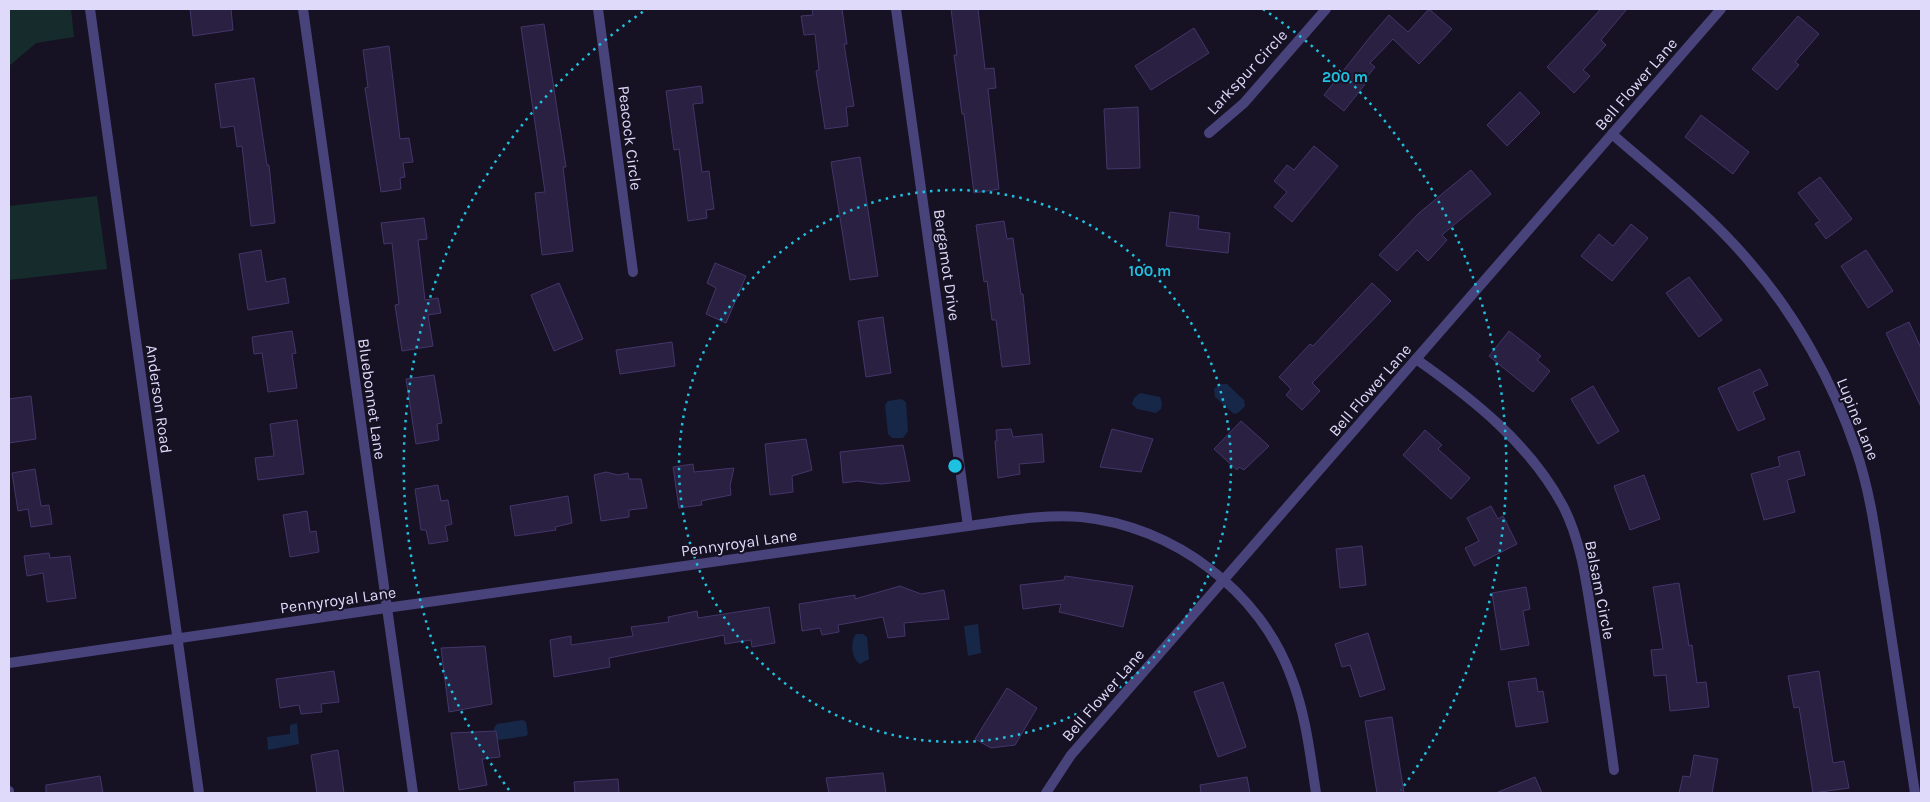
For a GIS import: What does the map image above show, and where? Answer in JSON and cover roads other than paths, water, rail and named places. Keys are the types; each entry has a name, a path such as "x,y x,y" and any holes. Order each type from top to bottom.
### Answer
{"street":[{"name":"Anderson Road","path":"90,9 199,793"},
{"name":"Bluebonnet Lane","path":"303,9 413,793"},
{"name":"Peacock Circle","path":"598,9 633,272"},
{"name":"Bergamot Drive","path":"896,9 968,526"},
{"name":"Larkspur Circle","path":"1209,133 1244,103 1326,9"},
{"name":"Bell Flower Lane","path":"1046,793 1071,755 1720,9"},
{"name":"Lupine Lane","path":"1612,134 1718,226 1749,260 1791,317 1811,350 1835,397 1856,450 1872,515 1916,793"},
{"name":"Balsam Circle","path":"1416,359 1470,399 1511,436 1543,474 1563,506 1574,532 1584,568 1614,770"},
{"name":"Pennyroyal Lane","path":"9,663 968,526 1036,517 1059,516 1106,521 1152,535 1187,552 1224,578 1270,634 1292,677 1303,711 1316,793"}],"water":[{"path":"1219,384 1227,384 1244,400 1245,406 1238,413 1234,414 1215,397 1214,389"},
{"path":"1140,393 1160,397 1161,409 1156,413 1137,409 1132,404 1134,398"},
{"path":"901,399 906,402 908,431 903,438 892,438 888,434 885,405 888,401"},
{"path":"978,624 981,653 968,656 964,626"},
{"path":"856,634 863,634 867,637 869,659 860,664 852,650"},
{"path":"523,720 526,722 528,734 526,736 499,740 496,738 494,728 497,724"},
{"path":"297,723 299,744 268,750 267,737 290,734 290,725"}]}
